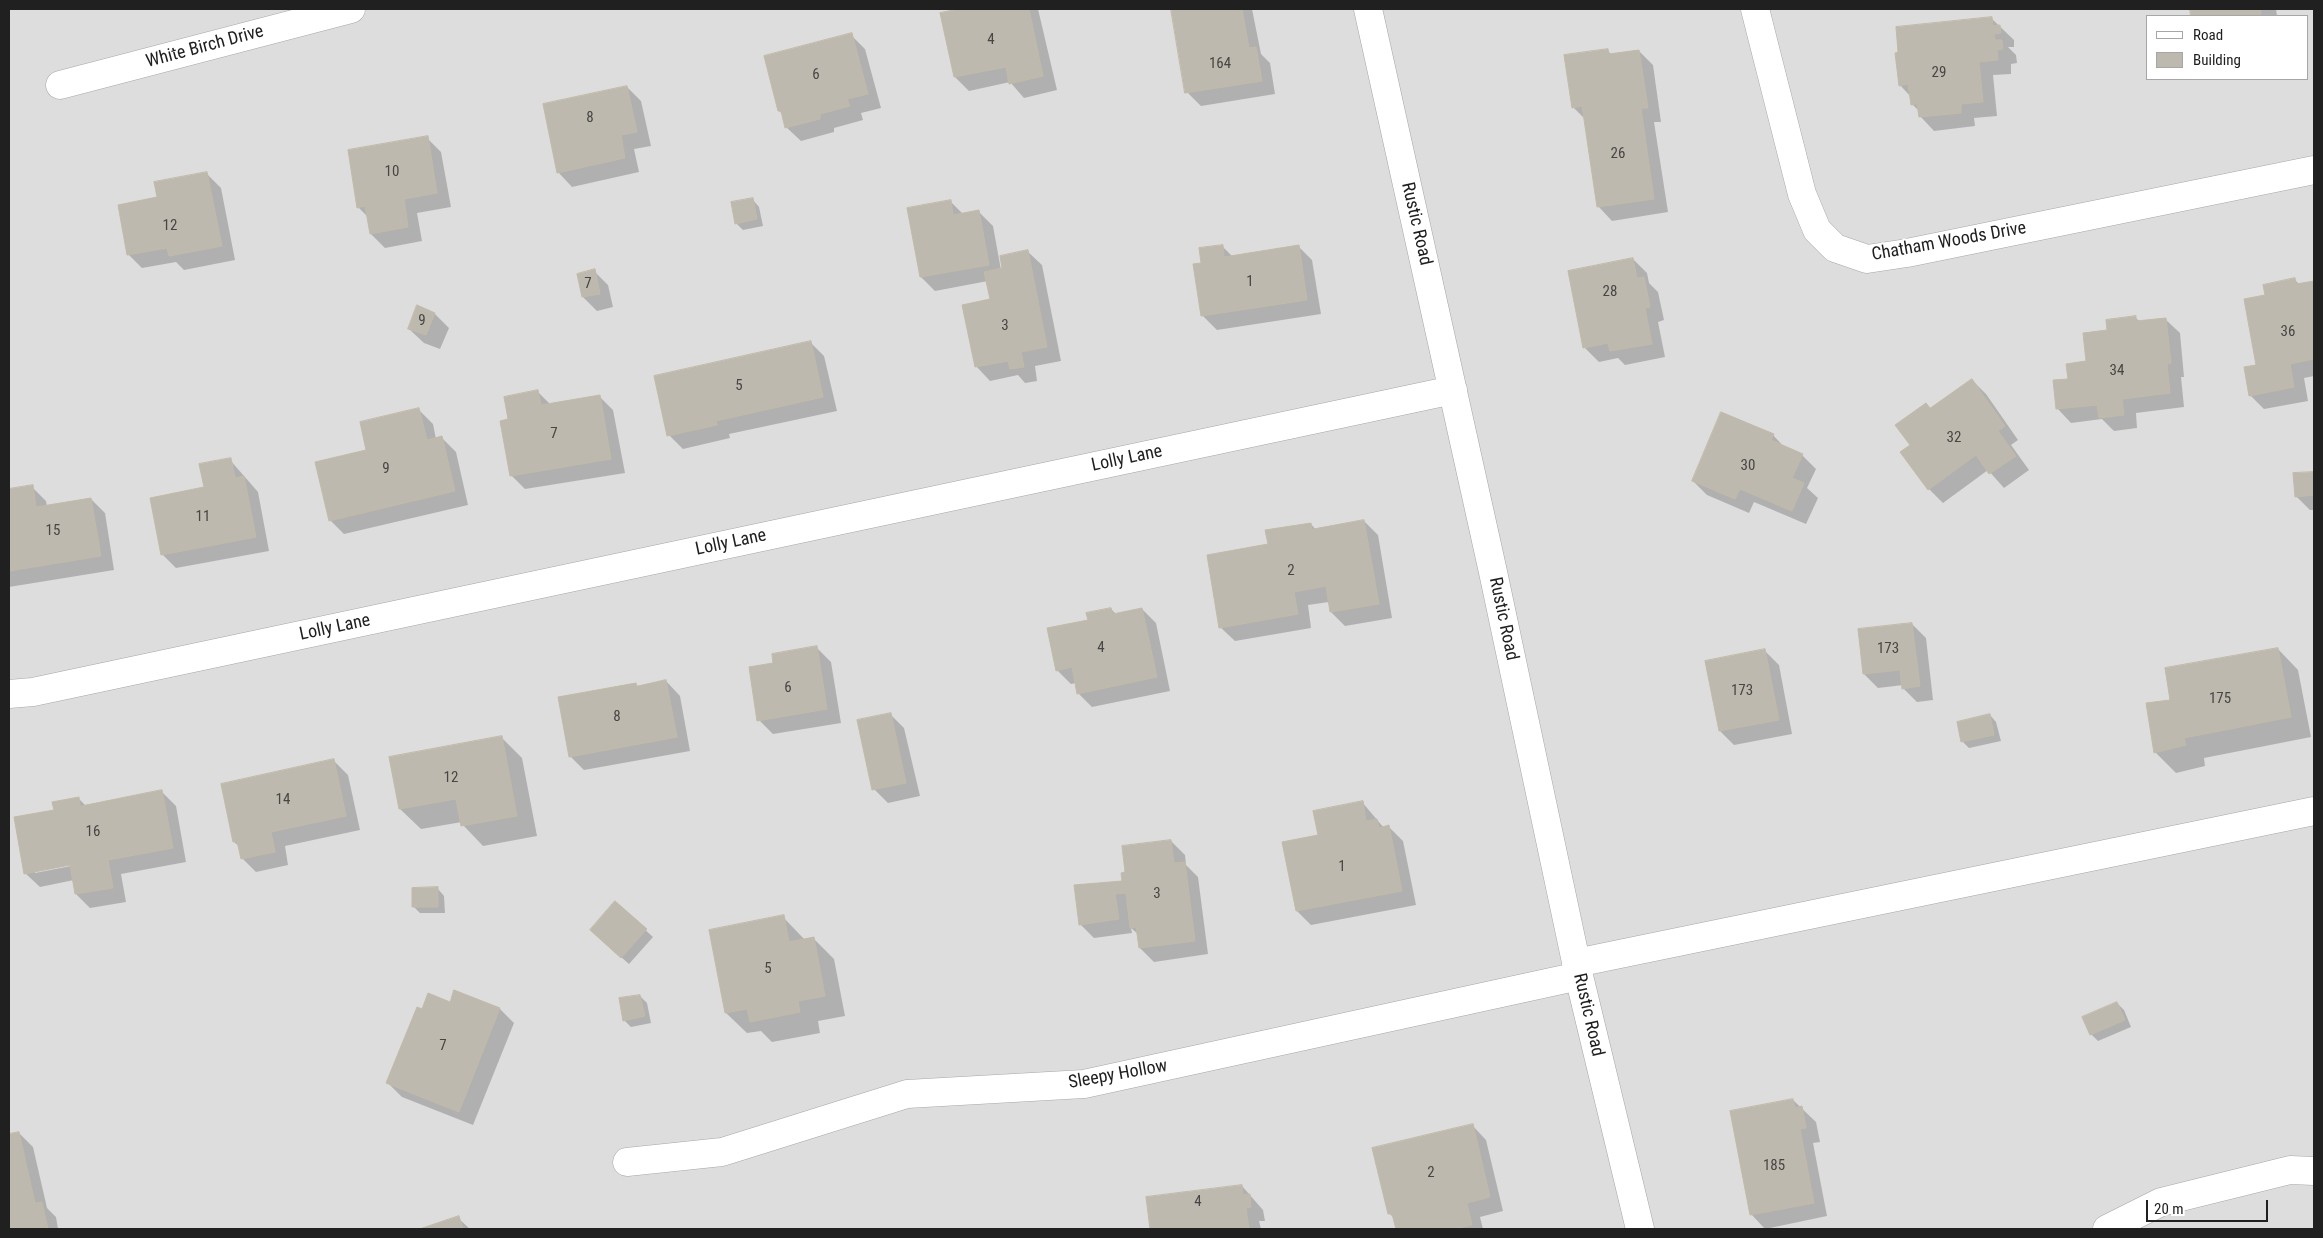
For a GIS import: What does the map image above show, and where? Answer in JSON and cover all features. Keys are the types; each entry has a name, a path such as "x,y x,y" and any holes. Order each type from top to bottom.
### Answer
{"street":[{"name":"White Birch Drive","path":"60,85 351,9"},
{"name":"Rustic Road","path":"1368,9 1453,390 1577,970 1640,1229"},
{"name":"Chatham Woods Drive","path":"1755,9 1802,194 1817,230 1835,248 1867,259 1916,251 2314,170"},
{"name":"Lolly Lane","path":"9,694 52,688 1453,390"},
{"name":"Sleepy Hollow","path":"627,1162 722,1152 907,1094 1084,1084 1577,970 2314,811"},
{"path":"2107,1229 2161,1202 2290,1170 2314,1171"}],"shaded area":[{"path":"9,9 2314,9 2314,1229 9,1229"}],"building":[{"path":"959,9 1029,9 1043,76 1009,84 1006,67 954,77 940,13"},
{"path":"1171,9 1242,9 1249,48 1256,47 1262,81 1185,93"},
{"path":"2190,9 2260,9 2261,15 2191,15"},
{"path":"1992,17 1993,26 2000,25 2001,33 1994,34 1995,40 2002,40 2003,49 1997,50 1998,60 1979,62 1983,102 1961,104 1961,113 1919,117 1917,104 1911,105 1908,84 1899,86 1895,53 1898,52 1896,27"},
{"path":"852,33 868,94 847,99 850,106 820,114 820,119 785,128 781,111 778,111 764,56"},
{"path":"1608,49 1609,54 1639,50 1648,108 1641,108 1654,199 1597,207 1582,106 1572,108 1564,55"},
{"path":"627,86 637,132 621,135 625,158 557,173 543,104"},
{"path":"428,136 437,193 404,199 408,227 370,234 365,206 357,208 348,150"},
{"path":"207,172 222,246 169,256 167,248 127,255 118,205 157,197 154,182"},
{"path":"753,198 757,219 735,224 731,202"},
{"path":"951,200 953,215 979,210 989,265 920,277 907,208"},
{"path":"1223,245 1224,257 1299,245 1307,300 1201,316 1193,264 1201,263 1199,248"},
{"path":"1028,250 1047,347 1021,352 1024,367 1010,369 1008,361 975,367 962,305 990,299 984,272 1002,268 1000,256"},
{"path":"1633,258 1637,278 1644,277 1650,307 1645,308 1652,344 1610,351 1608,343 1583,348 1568,271"},
{"path":"595,269 600,294 582,297 577,274"},
{"path":"2295,278 2296,284 2314,281 2314,359 2290,364 2294,387 2249,396 2244,367 2256,365 2244,299 2265,295 2263,285"},
{"path":"417,305 435,313 426,335 408,329"},
{"path":"2136,316 2136,321 2166,318 2171,363 2167,364 2170,393 2122,399 2124,415 2099,418 2097,405 2056,409 2053,380 2068,379 2066,364 2086,361 2083,333 2107,330 2106,320"},
{"path":"811,341 823,397 716,421 717,425 667,436 654,376"},
{"path":"1972,379 2005,426 1998,431 2016,456 1989,474 1976,455 1928,490 1900,452 1910,445 1895,425 1926,403 1930,408"},
{"path":"538,390 541,405 600,395 611,459 510,476 500,421 508,419 504,397"},
{"path":"419,408 427,440 442,436 455,491 329,521 315,462 366,450 360,422"},
{"path":"1721,412 1774,434 1771,440 1803,454 1792,478 1804,483 1792,511 1740,489 1735,499 1692,481"},
{"path":"231,458 235,478 244,476 256,537 161,555 150,498 204,487 199,464"},
{"path":"2314,472 2314,495 2295,497 2293,473"},
{"path":"33,485 36,507 91,498 101,556 9,571 9,489"},
{"path":"1364,520 1379,604 1330,612 1326,586 1294,592 1298,614 1219,628 1207,555 1268,544 1265,530 1311,523 1312,529"},
{"path":"1111,608 1113,614 1142,608 1157,677 1077,694 1072,667 1056,671 1047,628 1088,620 1086,613"},
{"path":"1912,623 1920,686 1902,689 1900,670 1863,674 1858,629"},
{"path":"817,646 827,709 757,721 749,667 773,663 772,654"},
{"path":"2278,648 2291,717 2184,738 2186,745 2154,753 2146,703 2170,700 2165,668"},
{"path":"1765,649 1779,720 1719,731 1705,661"},
{"path":"666,680 677,737 569,757 558,697 636,683 637,686"},
{"path":"891,713 906,783 872,790 857,720"},
{"path":"1990,714 1994,735 1961,742 1957,722"},
{"path":"502,736 517,816 461,826 456,799 399,809 389,757"},
{"path":"334,759 346,816 271,832 275,852 241,859 237,841 233,842 221,784"},
{"path":"162,790 173,848 108,860 113,888 75,894 70,865 24,874 14,817 54,810 52,802 79,797 80,806"},
{"path":"1363,801 1366,821 1377,819 1379,828 1389,825 1402,891 1296,911 1282,842 1318,835 1313,811"},
{"path":"1171,840 1174,863 1185,862 1195,941 1139,948 1136,927 1130,928 1126,893 1115,894 1119,919 1079,925 1074,885 1122,881 1121,873 1125,872 1122,846"},
{"path":"438,887 438,907 412,907 412,888"},
{"path":"615,901 647,929 621,958 590,930"},
{"path":"784,915 789,942 814,937 825,996 798,1001 800,1012 750,1022 747,1009 725,1013 709,930"},
{"path":"454,990 500,1008 459,1112 386,1083 417,1007 422,1009 428,993 450,1002"},
{"path":"640,995 645,1016 623,1021 619,998"},
{"path":"2117,1002 2125,1020 2090,1035 2082,1017"},
{"path":"1793,1099 1795,1108 1802,1106 1806,1128 1800,1129 1814,1203 1750,1215 1730,1111"},
{"path":"1473,1124 1490,1197 1467,1203 1472,1225 1454,1229 1396,1229 1392,1214 1388,1214 1372,1148"},
{"path":"19,1132 35,1203 42,1202 48,1229 9,1229 9,1134"},
{"path":"1242,1185 1243,1195 1250,1194 1251,1207 1246,1208 1249,1229 1150,1229 1146,1197"},
{"path":"459,1216 463,1229 420,1229"}]}
